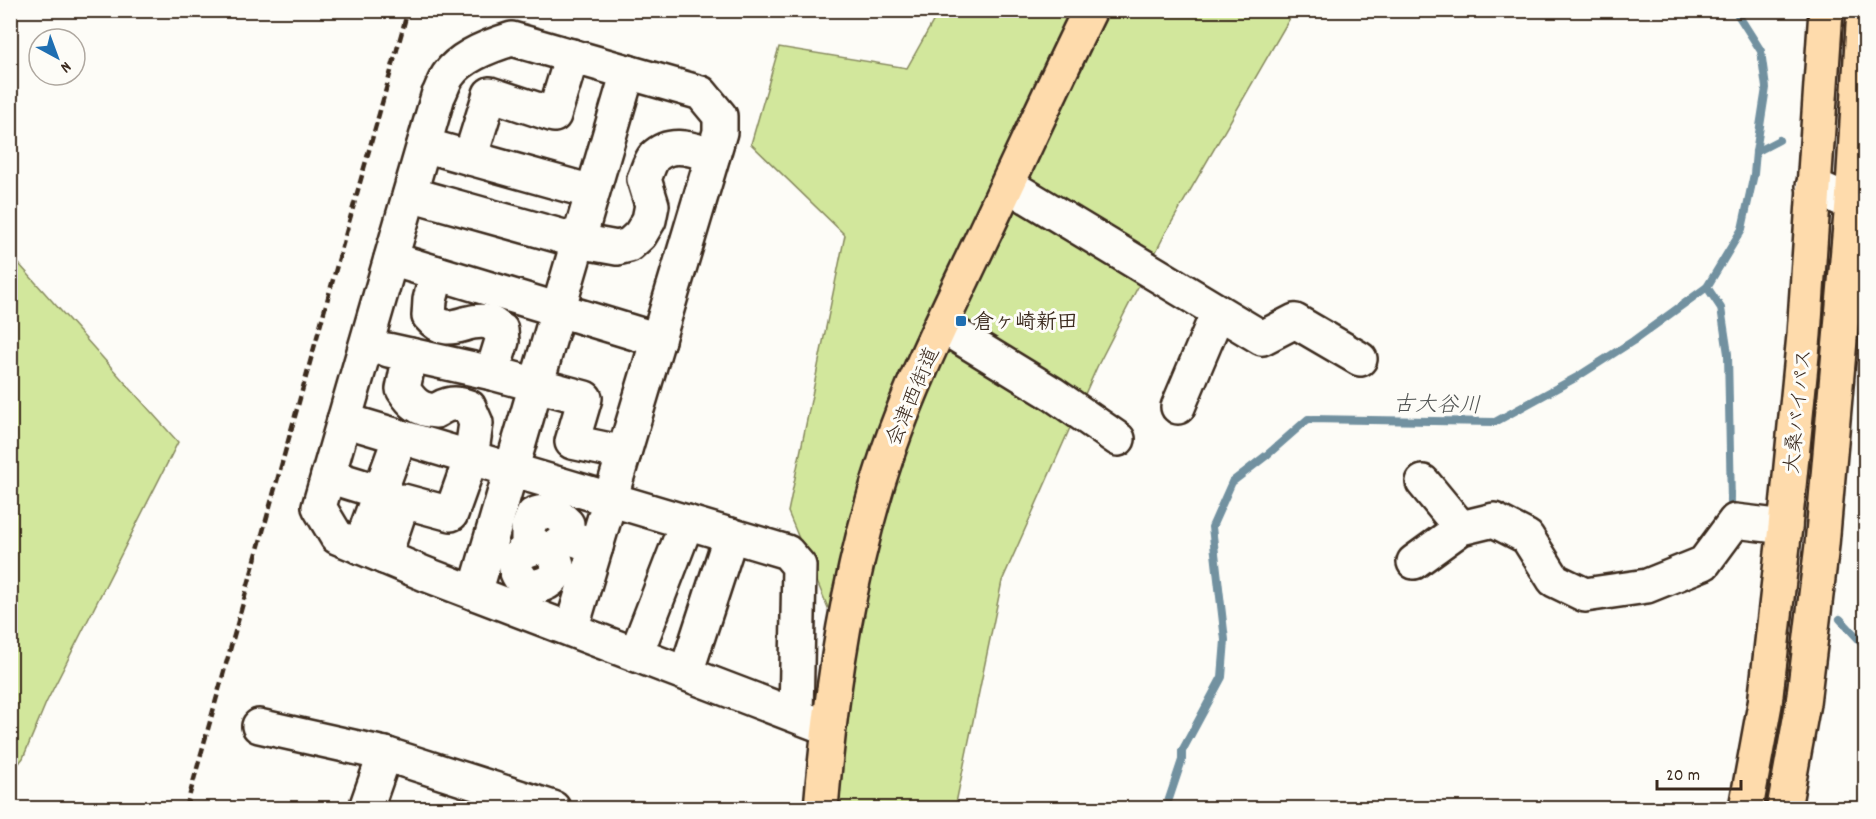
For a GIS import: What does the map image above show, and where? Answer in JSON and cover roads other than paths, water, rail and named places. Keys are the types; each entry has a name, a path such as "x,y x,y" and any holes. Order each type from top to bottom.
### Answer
{"highway":[{"name":"会津西街道","path":"821,808 828,728 841,639 862,543 888,452 942,326 1090,10"},
{"name":"大桑バイパス","path":"1746,808 1765,704 1785,527 1804,335 1826,10"},
{"name":"大桑バイパス","path":"1784,808 1803,703 1859,206 1864,10"}],"street":[{"path":"475,593 610,500 720,132 720,116 701,93 512,39 471,55 449,74 438,96 318,507 337,537 475,593 828,728"},
{"path":"471,158 490,94 554,115 573,56"},
{"path":"571,630 510,470 628,72"},
{"path":"424,145 592,192"},
{"path":"410,194 578,241 617,248 629,245 640,235 649,220 652,206 644,179 654,158 665,150 684,147 713,155"},
{"path":"1008,185 1262,338 1295,321 1360,359"},
{"path":"1813,186 1859,206"},
{"path":"391,259 658,340"},
{"path":"437,273 430,300 429,315 436,324 449,328 489,322 501,330 502,341 492,373"},
{"path":"1178,407 1218,312"},
{"path":"942,326 1053,394 1118,438"},
{"path":"366,345 492,373 585,398 572,442 624,453"},
{"path":"372,552 403,501 451,514 471,458 476,423 469,407 446,404 436,411 421,409 413,403 403,389 410,355"},
{"path":"344,420 787,552 799,566 796,715"},
{"path":"372,552 380,492 400,437"},
{"path":"327,476 380,492"},
{"path":"1424,482 1461,528"},
{"path":"1414,562 1461,528 1494,520 1527,537 1554,580 1585,595 1647,586 1704,563 1735,521 1785,527"},
{"path":"636,654 687,522"},
{"path":"686,674 731,536"},
{"path":"259,726 385,754 553,808"},
{"path":"366,808 385,754"}],"waterway":[{"name":"古大谷川","path":"1166,808 1182,760 1182,751 1222,677 1225,640 1212,527 1232,482 1308,419 1495,422 1577,377 1633,341 1707,287 1742,229 1754,174 1766,88 1761,51 1735,10"},
{"path":"1756,152 1779,140"},
{"path":"1707,287 1721,308 1728,354 1731,503"},
{"path":"1840,619 1866,647"}],"railway":[{"path":"186,808 408,10"}],"place":[{"name":"倉ヶ崎新田","path":"961,321"}]}
